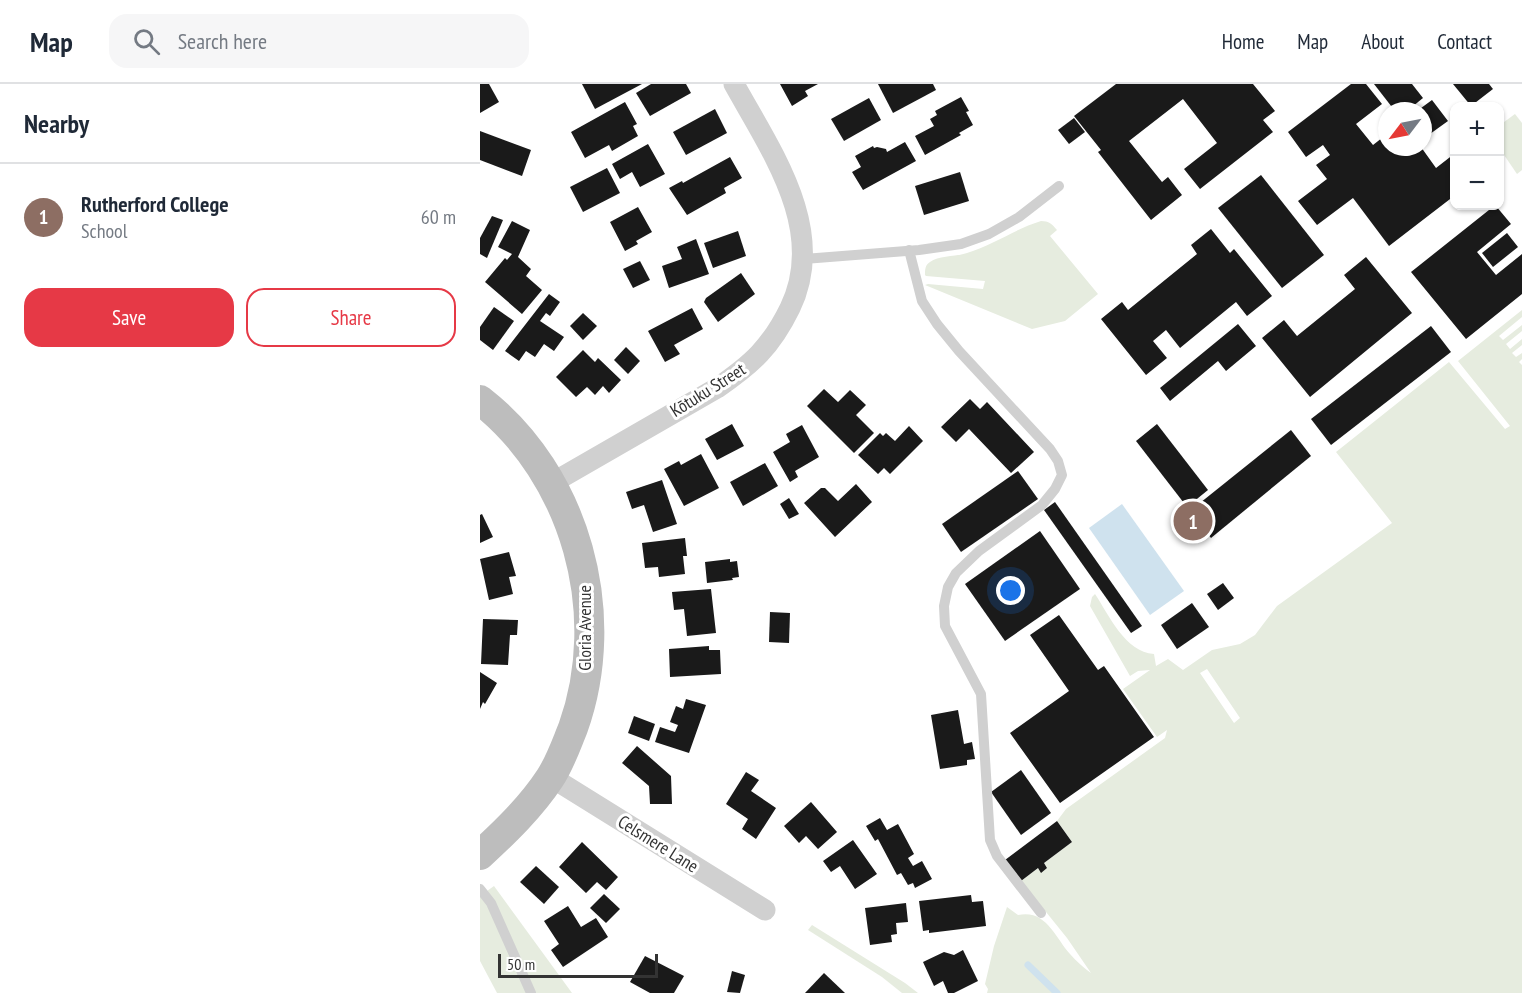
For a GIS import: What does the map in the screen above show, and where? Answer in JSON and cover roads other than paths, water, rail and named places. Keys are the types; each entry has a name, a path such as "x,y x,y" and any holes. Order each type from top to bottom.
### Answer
{"street":[{"name":"Kōtuku Street","path":"552,483 717,388 742,370 760,355 782,325 793,303 804,259 801,228 787,183 734,84"},
{"name":"Gloria Avenue","path":"480,400 496,412 521,439 552,483 575,537 584,571 589,624 587,665 582,699 565,749 551,777 527,808 480,855"},
{"name":"Celsmere Lane","path":"551,777 765,910"}],"lane":[{"path":"804,259 961,244 989,234 1019,217 1059,186"},
{"path":"909,250 922,301 937,324 1050,449 1058,461 1062,475 1055,489 1042,505 979,551 956,573 948,587 944,606 945,626 981,694 990,840 997,856 1041,913"},
{"path":"480,890 495,912 531,993"}],"water":[{"path":"1122,504 1184,591 1150,615 1089,528"}],"waterway":[{"path":"1028,965 1057,993"}],"place":[{"name":"Rutherford College","path":"1193,521"}]}
